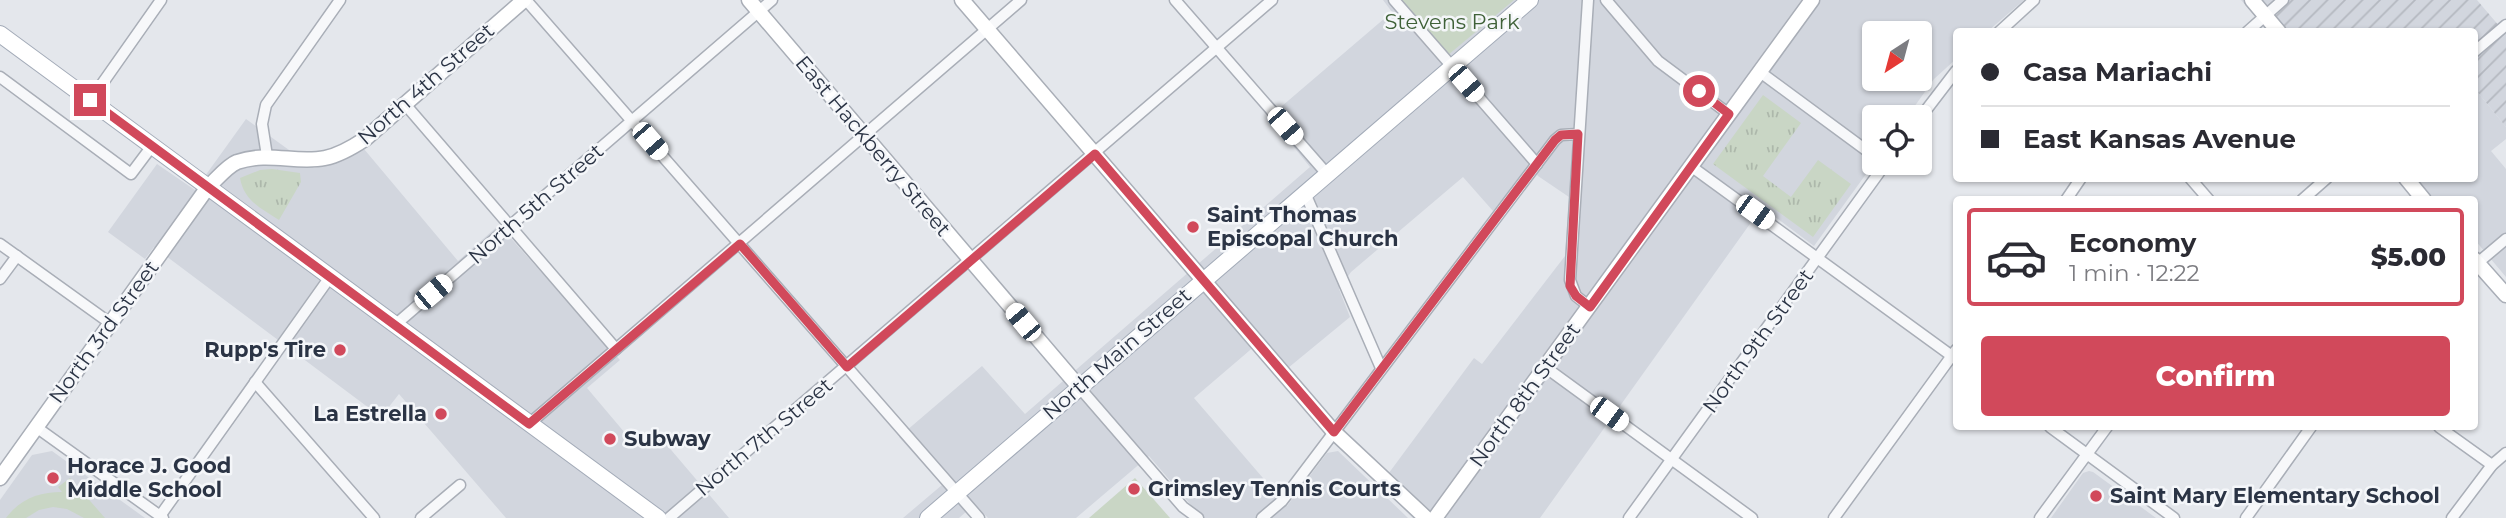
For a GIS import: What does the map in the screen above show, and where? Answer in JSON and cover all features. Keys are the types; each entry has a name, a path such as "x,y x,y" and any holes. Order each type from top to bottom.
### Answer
{"main road":[{"name":"North 4th Street","path":"208,187 234,163 267,156 324,158 345,151 365,139 525,0"},
{"path":"962,0 1334,432 1426,518"},
{"name":"North Main Street","path":"928,518 1530,0"},
{"name":"North 8th Street","path":"1435,518 1812,0"},
{"path":"2252,0 2276,28"},
{"name":"East Hackberry Street","path":"754,6 1079,387"},
{"path":"0,34 658,518"},
{"path":"2409,182 2421,196"},
{"name":"North 3rd Street","path":"0,478 208,187"},
{"path":"2478,264 2506,295"}],"street":[{"path":"267,156 262,124 266,105 340,0"},
{"path":"525,0 979,518"},
{"name":"North 5th Street","path":"395,325 632,121 754,6 772,0"},
{"path":"529,424 1021,0"},
{"path":"1175,0 1326,174"},
{"name":"North 7th Street","path":"669,518 1272,0"},
{"path":"1394,0 1537,164"},
{"path":"1588,0 1570,280 1576,296 1590,307"},
{"path":"1606,0 1658,61 1729,114"},
{"path":"2003,28 2034,0"},
{"path":"2251,28 2283,0"},
{"path":"90,100 157,1"},
{"path":"2478,48 2506,24"},
{"path":"1760,72 1862,147"},
{"path":"1930,105 1953,75"},
{"path":"0,77 131,174 152,146"},
{"path":"404,103 616,349"},
{"path":"1262,518 1282,501 1557,137 1578,134"},
{"path":"1692,167 1953,354"},
{"name":"North 9th Street","path":"1629,518 1876,175"},
{"path":"2193,182 2206,196"},
{"path":"2307,196 2322,182"},
{"path":"1305,193 1381,368"},
{"path":"2478,260 2506,239"},
{"path":"0,244 110,323"},
{"path":"0,279 16,256"},
{"path":"36,427 162,517 330,277"},
{"path":"1834,518 1953,358"},
{"path":"1545,367 1752,518"},
{"path":"256,382 374,518"},
{"path":"1079,387 1183,508 1198,518"},
{"path":"2054,430 2174,518"},
{"path":"2040,518 2104,430"},
{"path":"2246,518 2309,430"},
{"path":"2443,430 2491,464"},
{"path":"2452,518 2491,464 2506,453"},
{"path":"421,518 460,485"}],"shaded area":[{"path":"1383,0 2024,0 1991,28 1953,28 1953,62 1932,82 1932,21 1862,21 1862,91 1925,91 1916,105 1862,105 1862,175 1865,175 1814,246 1762,207 1540,518 1413,518 1380,485 1474,358 1482,364 1565,256 1569,197 1538,176 1530,165 1493,211 1463,177 1351,272 1339,289 1350,317 1288,368 1263,339 1194,398 1287,506 1327,453 1338,451 1408,518 1202,518 1149,456 1076,518 988,518 975,504 959,518 903,518 942,485 899,437 982,366 1025,414 1310,167 1269,117 1392,12"},
{"path":"2241,0 2477,0 2506,34 2506,127 2478,93 2478,28 2265,28"},
{"path":"2478,93 2506,127 2506,139 2491,151 2506,169 2506,277 2478,244 2478,196 2411,196 2399,182 2478,182"},
{"path":"246,119 314,168 332,164 364,149 458,261 499,225 620,360 587,388 636,446 655,431 729,518 506,518 399,394 381,417 154,247 145,259 108,232 157,164 195,190"},
{"name":"Horace J. Good Middle School","path":"52,451 145,518 0,518 0,500 32,455"},
{"name":"Saint Mary Elementary School","path":"2089,471 2156,518 2051,518 2083,473"}],"green space":[{"name":"Stevens Park","path":"1401,0 1514,0 1448,55"},
{"path":"1763,95 1801,123 1763,176 1791,197 1818,160 1851,184 1813,237 1713,164"},
{"path":"260,170 300,173 301,182 279,220 249,198 240,178"},
{"path":"70,478 105,518 84,518 67,509 53,507 39,510 26,518 6,518 17,506 31,498 62,492 58,487"},
{"name":"Grimsley Tennis Courts","path":"1135,478 1170,518 1089,518"}],"place":[{"name":"Saint Thomas Episcopal Church","path":"1193,227"},
{"name":"Rupp's Tire","path":"340,350"},
{"name":"La Estrella","path":"441,414"},
{"name":"Subway","path":"610,439"},
{"name":"Horace J. Good Middle School","path":"53,478"},
{"name":"Grimsley Tennis Courts","path":"1134,489"},
{"name":"Saint Mary Elementary School","path":"2096,496"}],"route":[{"path":"90,100 529,424 740,244 847,367 1095,154 1334,432 1557,137 1565,134 1578,134 1570,286 1576,296 1590,307 1729,114 1699,91"}]}
